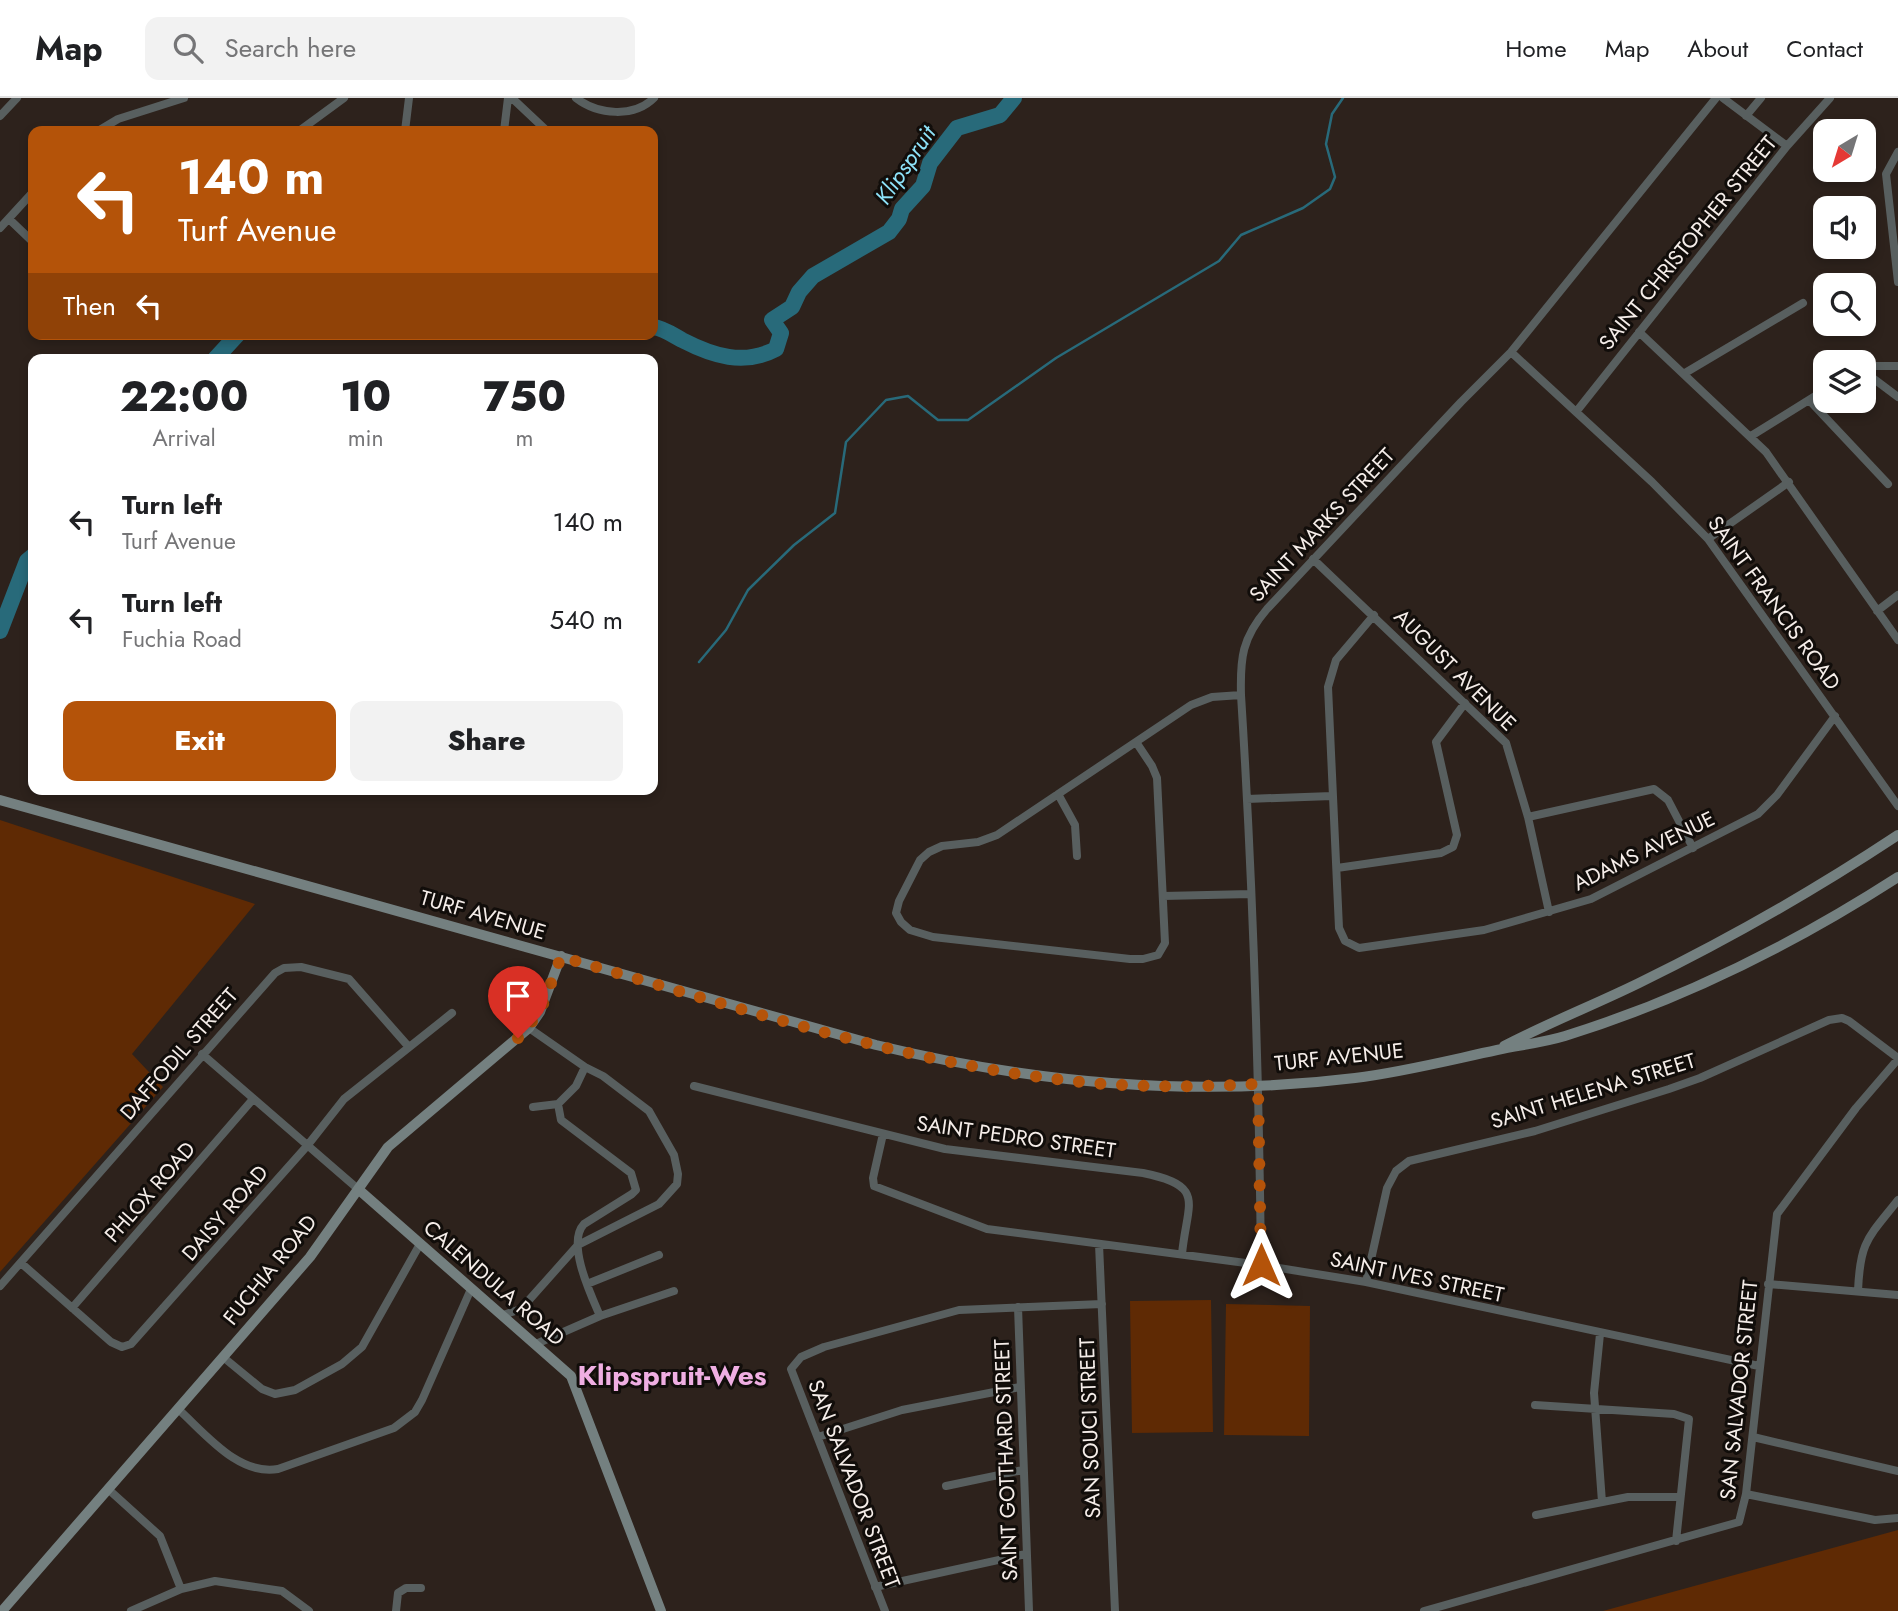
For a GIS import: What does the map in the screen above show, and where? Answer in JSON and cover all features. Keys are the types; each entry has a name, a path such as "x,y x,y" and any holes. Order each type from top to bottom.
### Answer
{"main road":[{"name":"TURF AVENUE","path":"0,800 876,1045 990,1070 1116,1085 1187,1087 1368,1076 1453,1061 1499,1049 1529,1046 1564,1036 1696,987 1815,928 1898,877"},
{"name":"TURF AVENUE","path":"1499,1049 1642,981 1765,917 1898,835"},
{"name":"FUCHIA ROAD","path":"2,1611 310,1257 394,1140 528,1028 540,1012 561,957"},
{"name":"CALENDULA ROAD","path":"358,1189 566,1370 575,1382 661,1611"}],"street":[{"path":"0,116 17,98"},
{"path":"106,126 118,119 184,98"},
{"path":"308,126 344,98"},
{"path":"405,126 408,98"},
{"path":"505,126 510,98"},
{"path":"510,98 541,126"},
{"path":"576,98 593,108 626,111 644,107 654,98"},
{"name":"SAINT MARKS STREET","path":"1261,1265 1258,1084 1248,799 1240,661 1250,633 1267,609 1313,559 1511,352 1716,98"},
{"path":"1723,98 1787,146"},
{"path":"1746,116 1761,98"},
{"name":"SAINT CHRISTOPHER STREET","path":"1576,412 1787,146 1830,98"},
{"path":"1898,152 1886,174 1898,282"},
{"path":"0,228 28,198"},
{"path":"9,219 28,237"},
{"path":"1685,373 1804,303"},
{"path":"1640,332 1751,436 1789,482 1898,640"},
{"name":"SAINT FRANCIS ROAD","path":"1511,352 1653,482 1708,539 1898,806"},
{"path":"1876,366 1898,366"},
{"path":"1876,380 1898,397"},
{"path":"1751,436 1813,398"},
{"path":"1810,400 1888,484"},
{"path":"1708,539 1789,482"},
{"name":"AUGUST AVENUE","path":"1313,559 1506,743 1528,817 1549,912"},
{"path":"1877,611 1898,595"},
{"name":"ADAMS AVENUE","path":"1374,615 1336,660 1328,687 1339,928 1346,941 1359,948 1456,936 1549,912 1608,892 1746,821 1767,806 1835,716"},
{"path":"1136,742 1152,765 1157,778 1165,943 1157,955 1143,959 933,937 910,930 901,922 896,908 920,860 929,852 937,847 978,842 997,835 1136,742 1201,700 1241,695"},
{"path":"1337,868 1441,853 1453,847 1457,835 1436,742 1465,703"},
{"path":"1528,817 1654,789 1668,800 1693,848"},
{"path":"1058,794 1075,825 1077,856"},
{"path":"1248,799 1332,796"},
{"path":"1163,896 1251,894"},
{"name":"DAFFODIL STREET","path":"0,1286 202,1054 279,970 295,967 349,979 408,1046"},
{"name":"DAISY ROAD","path":"21,1263 114,1344 126,1346 135,1342 307,1146 344,1099 452,1013"},
{"name":"SAINT HELENA STREET","path":"1366,1282 1391,1178 1402,1166 1415,1158 1535,1131 1669,1089 1837,1018 1849,1021 1898,1058"},
{"path":"503,1315 520,1309 578,1245 611,1231 659,1204 677,1184 678,1174 674,1155 649,1111 603,1076 585,1067 528,1028"},
{"name":"CALENDULA ROAD","path":"202,1054 358,1189"},
{"name":"SAN SALVADOR STREET","path":"1424,1611 1736,1524 1742,1518 1753,1437 1773,1231 1780,1207 1898,1058"},
{"path":"533,1107 558,1104 576,1086 585,1067"},
{"name":"SAINT PEDRO STREET","path":"694,1086 957,1151 1129,1171 1172,1179 1184,1187 1189,1201 1182,1254"},
{"name":"PHLOX ROAD","path":"72,1308 253,1100"},
{"path":"558,1104 561,1120 631,1173 637,1188 579,1230 578,1245 587,1284 600,1316"},
{"name":"SAINT IVES STREET","path":"883,1134 872,1181 876,1188 987,1229 1261,1265 1366,1282 1759,1366"},
{"path":"1858,1291 1860,1257 1865,1243 1898,1200"},
{"path":"223,1357 262,1389 275,1394 295,1390 342,1364 362,1347 419,1244"},
{"name":"SAN SOUCI STREET","path":"1099,1244 1115,1611"},
{"path":"587,1284 659,1255"},
{"path":"1768,1283 1898,1295"},
{"path":"178,1409 232,1456 247,1466 262,1470 278,1469 394,1428 415,1412 422,1400 471,1289"},
{"path":"536,1344 600,1316 674,1291"},
{"path":"1018,1307 1102,1304"},
{"name":"SAN SALVADOR STREET","path":"885,1611 791,1369 797,1359 806,1354 872,1332 959,1310 1018,1307"},
{"name":"SAINT GOTTHARD STREET","path":"1018,1307 1030,1611"},
{"path":"1600,1334 1594,1382 1602,1502"},
{"path":"818,1437 902,1410 1020,1387"},
{"path":"1535,1405 1674,1414 1689,1419 1676,1541"},
{"path":"1753,1437 1898,1471"},
{"path":"946,1486 1023,1470"},
{"path":"108,1489 160,1536 181,1589"},
{"path":"1746,1494 1875,1520 1898,1518"},
{"path":"1536,1516 1642,1496 1680,1497"},
{"path":"875,1587 1026,1554"},
{"path":"131,1611 181,1589 215,1581 282,1591 309,1611"},
{"path":"396,1611 398,1592 406,1588 421,1588"}],"shaded area":[{"path":"0,820 255,904 132,1054 163,1087 0,1272"},
{"path":"1211,1300 1213,1432 1132,1433 1130,1301"},
{"path":"1226,1304 1310,1306 1309,1436 1224,1435"},
{"path":"1898,1530 1898,1611 1603,1611"}],"waterway":[{"name":"Klipspruit","path":"658,328 705,351 729,357 752,357 776,349 781,333 772,320 792,307 799,292 813,276 889,232 899,219 902,209 923,186 930,163 957,128 1000,115 1014,98"},
{"path":"699,662 726,630 748,590 794,545 835,513 846,442 886,400 908,396 938,420 968,420 1056,358 1219,261 1241,235 1303,208 1330,189 1335,177 1326,144 1332,114 1343,98"},
{"name":"Klipspruit","path":"220,354 232,340"},
{"name":"Klipspruit","path":"0,631 28,560"}],"district":[{"name":"Klipspruit-Wes","path":"672,1375"}],"route":[{"path":"518,1038 540,1012 561,957 876,1045 990,1070 1116,1085 1187,1087 1258,1084 1261,1265"}]}
